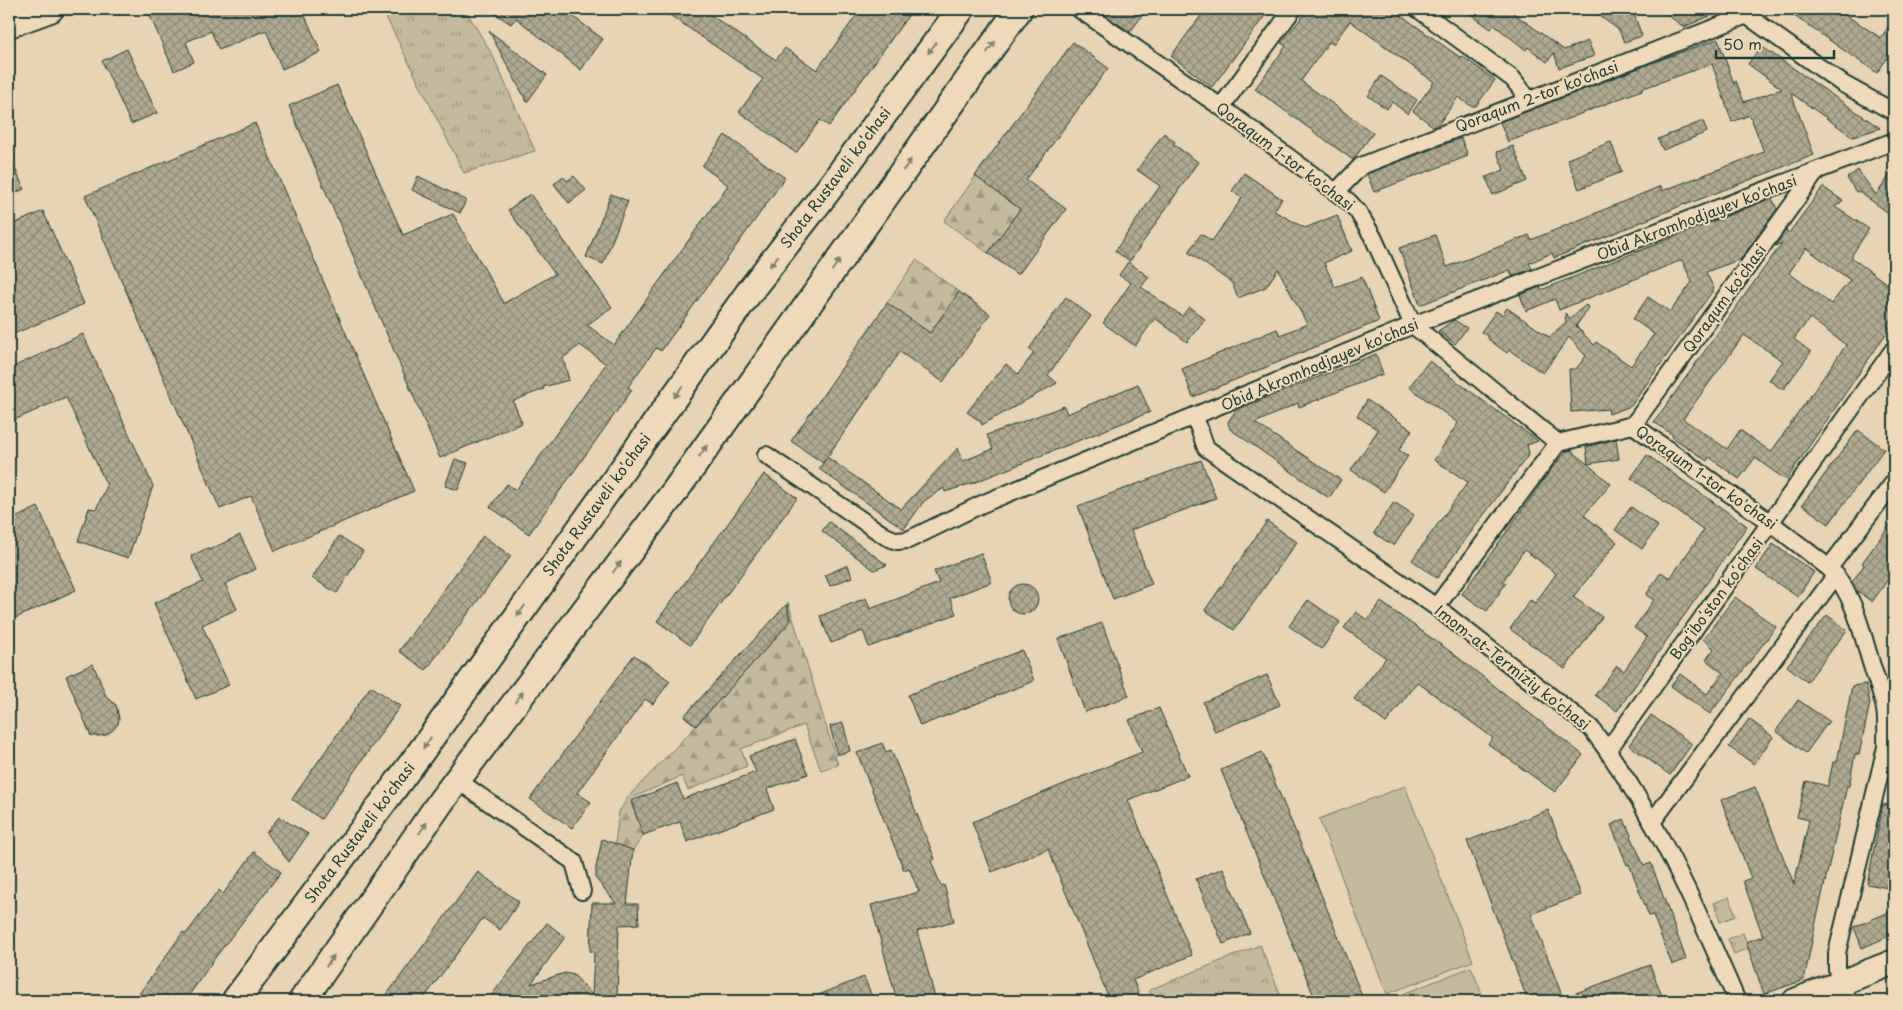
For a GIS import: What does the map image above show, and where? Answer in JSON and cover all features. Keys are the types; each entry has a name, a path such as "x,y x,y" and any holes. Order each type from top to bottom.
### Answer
{"main road":[{"path":"9,23 35,9"},
{"path":"9,23 50,9"},
{"name":"Shota Rustaveli ko'chasi","path":"235,1001 420,753 750,291 831,186 961,9"},
{"path":"302,1001 457,780 675,491 1019,9"},
{"path":"1839,993 1894,962"},
{"path":"1795,1001 1839,993 1894,976"}],"street":[{"name":"Qoraqum 1-tor ko'chasi","path":"1079,9 1220,107 1349,202 1366,224 1414,326 1558,443 1633,425 1771,523 1832,571 1851,602 1884,706 1892,742 1837,954 1839,993"},
{"path":"1220,107 1293,9"},
{"path":"1418,9 1513,79 1529,100"},
{"path":"1742,12 1844,84 1894,112"},
{"name":"Qoraqum 2-tor ko'chasi","path":"1336,192 1361,166 1529,100 1742,12"},
{"name":"Obid Akromhodjayev ko'chasi","path":"766,455 881,534 893,540 904,541 982,504 1414,326 1894,141"},
{"name":"Qoraqum koʻchasi","path":"1633,425 1816,172"},
{"name":"Bogʻiboʻston koʻchasi","path":"1608,750 1894,350"},
{"name":"Imom-at-Termiziy ko'chasi","path":"1195,417 1206,448 1436,607 1591,728 1608,750 1652,822 1683,880 1737,1001"},
{"path":"1436,607 1558,443"},
{"path":"1652,822 1894,482"},
{"path":"457,780 574,862 582,891"}],"green space":[{"path":"382,9 465,9 493,56 535,151 464,173"},
{"path":"976,176 1020,209 988,253 944,221"},
{"path":"916,260 959,292 930,333 887,303"},
{"path":"788,602 838,765 821,770 804,725 741,749 747,766 688,790 682,776 634,797 631,803 644,835 633,850 615,844 619,812 628,797 696,726 790,622"},
{"path":"1405,786 1473,961 1387,994 1319,819"},
{"path":"1729,897 1736,916 1720,922 1714,903"},
{"path":"1743,933 1749,948 1734,954 1728,939"},
{"path":"1260,945 1283,1001 1153,1001 1149,990"},
{"path":"1471,967 1482,994 1463,1001 1406,1001 1403,994"}],"building":[{"path":"147,9 302,9 321,52 282,69 266,30 219,50 211,31 186,42 194,62 174,71"},
{"path":"488,9 563,9 603,39 581,70 516,18 511,24"},
{"path":"661,9 702,9 776,60 785,48 817,70 861,9 913,9 829,126 820,120 796,153 739,112 763,79"},
{"path":"1096,9 1147,9 1130,32"},
{"path":"1206,9 1270,9 1212,87 1171,56"},
{"path":"1309,9 1392,9 1495,80 1476,106 1471,106 1458,97 1438,125 1434,127 1413,111 1434,82 1350,21 1333,44 1329,42 1301,81 1373,133 1353,160 1255,89 1286,46 1281,43"},
{"path":"1463,9 1508,9 1564,50 1588,41 1594,56 1559,68 1554,53 1547,62 1528,47 1526,50 1494,25 1491,29"},
{"path":"1590,9 1632,9 1642,36 1624,42 1619,30"},
{"path":"1659,9 1726,9 1684,27"},
{"path":"1784,9 1848,9 1844,14 1881,38 1894,18 1894,48 1877,73"},
{"path":"489,31 547,75 527,102"},
{"path":"1718,39 1734,84 1736,81 1744,102 1782,89 1748,64 1761,46 1880,128 1853,137 1791,93 1814,155 1685,204 1554,258 1552,253 1529,263 1532,269 1512,276 1510,270 1420,305 1399,248 1435,235 1447,267 1529,235 1531,240 1661,186 1662,191 1764,152 1750,115 1732,122 1712,64 1641,89 1508,142 1500,122"},
{"path":"1073,42 1108,68 1026,180 1066,209 1018,275 988,253 1020,209 975,176"},
{"path":"127,49 157,113 131,124 102,61"},
{"path":"1381,76 1417,100 1408,114 1392,102 1387,109 1368,96"},
{"path":"337,85 403,235 453,214 504,303 555,274 508,210 530,194 612,307 587,325 614,345 728,185 702,166 725,135 785,178 661,351 656,348 628,387 632,390 529,534 490,507 507,484 516,490 606,364 580,345 563,358 569,380 543,387 544,389 513,401 522,423 440,458 289,106"},
{"path":"1703,121 1707,132 1663,150 1658,139"},
{"path":"255,123 414,491 275,551 251,496 220,509 85,196"},
{"path":"1164,133 1175,142 1173,144 1198,162 1130,261 1115,251 1160,186 1137,170"},
{"path":"1461,138 1468,156 1374,192 1367,174"},
{"path":"1611,142 1622,172 1579,189 1567,159"},
{"path":"1513,146 1527,181 1493,195 1486,177 1504,170 1497,152"},
{"path":"9,155 24,189 9,196"},
{"path":"1894,169 1894,217 1858,191 1856,192 1847,178 1858,170 1876,195"},
{"path":"1244,173 1282,199 1274,211 1305,228 1337,215 1352,251 1324,263 1335,287 1362,277 1379,321 1193,397 1182,369 1277,329 1280,335 1307,324 1278,269 1266,287 1238,298 1232,283 1188,252 1201,234 1212,241 1242,198 1232,191"},
{"path":"418,176 466,200 460,213 412,190"},
{"path":"563,176 567,181 574,176 586,190 569,203 554,184"},
{"path":"1823,187 1843,201 1835,207 1869,229 1852,255 1852,258 1894,289 1894,322 1786,480 1755,458 1739,479 1709,457 1707,461 1654,422 1782,243 1775,246 1786,230 1788,234","holes":["1806,248 1850,280 1831,304 1789,273","1810,318 1846,345 1771,452 1740,430 1727,449 1683,419 1744,335 1783,361 1769,380 1783,390 1811,352 1794,339"]},
{"path":"611,194 628,201 603,264 586,257"},
{"path":"1772,198 1777,209 1741,259 1706,272 1714,289 1631,406 1609,414 1608,409 1571,412 1569,369 1576,369 1586,356 1569,337 1543,373 1509,350 1507,353 1481,332 1496,311 1502,315 1507,308 1549,337 1566,322 1565,313 1570,318 1586,305 1589,308 1576,326 1594,345 1596,342 1631,366 1654,334 1633,319 1648,297 1670,312 1692,282 1682,260 1559,310 1555,299 1526,311 1520,295 1540,287 1541,290"},
{"path":"43,211 84,304 9,336 9,226"},
{"path":"1128,262 1149,277 1141,287 1182,316 1189,307 1205,319 1187,342 1155,318 1135,346 1103,323 1131,283 1119,275"},
{"path":"959,292 990,314 943,382 900,352 823,463 791,441 887,303 930,333"},
{"path":"1066,297 1091,316 1048,375 1057,383 982,425 980,421 967,412 1006,364 1018,374 1034,353 1029,349"},
{"path":"1454,320 1467,328 1455,344 1438,331"},
{"path":"83,334 153,486 128,558 78,541 89,508 96,509 107,486 66,397 12,421 9,415 9,369"},
{"path":"1376,354 1383,374 1299,407 1298,403 1255,423 1341,480 1329,498 1230,429 1228,422 1236,410"},
{"path":"1429,361 1538,441 1527,445 1529,454 1437,578 1412,560 1468,482 1434,460 1458,423 1409,387"},
{"path":"1138,384 1150,412 973,483 945,492 944,488 924,501 904,529 819,469 827,457 901,509 958,448 963,461 993,449 987,435 1064,406 1067,414"},
{"path":"1367,400 1412,430 1399,450 1408,456 1384,492 1351,470 1378,430 1357,416"},
{"path":"1858,430 1884,449 1829,524 1802,505"},
{"path":"1616,439 1619,459 1588,464 1586,447"},
{"path":"1571,450 1611,484 1584,515 1617,542 1573,597 1602,617 1565,669 1510,629 1530,600 1535,603 1556,574 1537,559 1524,550 1503,581 1506,583 1487,611 1462,594 1553,467 1566,451"},
{"path":"1647,455 1747,526 1617,711 1595,695 1617,666 1624,671 1647,637 1634,628 1654,600 1646,595 1661,572 1670,578 1704,530 1631,478"},
{"path":"455,459 468,463 458,490 445,486"},
{"path":"1201,460 1216,498 1131,530 1152,584 1113,599 1078,506"},
{"path":"764,474 797,498 690,645 657,621"},
{"path":"1394,502 1414,515 1394,546 1374,533"},
{"path":"38,507 76,590 9,621 9,521"},
{"path":"1631,507 1658,526 1642,549 1615,530"},
{"path":"1894,519 1894,571 1872,602 1857,591 1852,582 1864,565 1862,563"},
{"path":"1267,521 1297,542 1234,630 1205,610"},
{"path":"829,522 887,565 874,570 822,531"},
{"path":"240,535 256,569 225,584 237,609 202,625 229,685 196,699 154,603 203,582 191,556 208,548 209,550"},
{"path":"339,536 363,551 337,593 312,578"},
{"path":"483,536 511,556 426,670 399,651"},
{"path":"1773,544 1814,572 1798,597 1756,569"},
{"path":"981,553 992,582 950,598 956,614 869,647 863,631 831,643 820,616 866,598 870,609 939,583 934,571"},
{"path":"848,565 852,577 830,586 825,575"},
{"path":"1023,584 1029,585 1037,593 1037,605 1029,613 1023,614 1017,613 1009,605 1008,599 1009,593 1017,585"},
{"path":"1735,597 1776,627 1710,714 1671,686 1680,674 1707,694 1723,673 1706,660 1714,649 1703,639"},
{"path":"1308,600 1340,622 1322,649 1289,626"},
{"path":"1381,602 1451,652 1583,755 1555,792 1488,744 1493,738 1417,682 1386,723 1354,699 1386,658 1344,628 1356,612 1367,620"},
{"path":"787,604 790,622 696,726 684,716"},
{"path":"1827,615 1847,630 1807,682 1787,666"},
{"path":"1102,623 1129,696 1085,712 1058,639"},
{"path":"1022,650 1034,681 920,726 908,695"},
{"path":"634,655 670,681 653,704 645,699 577,793 591,802 572,828 530,799"},
{"path":"93,664 106,696 116,705 119,718 118,724 106,735 91,736 66,676"},
{"path":"1267,675 1280,705 1215,732 1203,702"},
{"path":"1866,684 1870,703 1859,755 1855,754 1849,786 1847,786 1804,980 1764,994 1746,942 1763,936 1743,881 1751,878 1721,800 1755,787 1794,884 1809,820 1797,817 1806,781 1828,786 1833,762 1837,762 1852,686"},
{"path":"371,686 400,706 321,819 292,799"},
{"path":"1798,700 1829,721 1806,753 1776,731"},
{"path":"1159,708 1188,776 1128,800 1192,955 1133,980 1142,1001 1110,1001 1048,849 992,872 972,822 1142,752 1129,720"},
{"path":"1651,715 1692,744 1670,775 1629,745"},
{"path":"1749,719 1773,737 1754,764 1729,747"},
{"path":"843,723 850,751 837,755 830,726"},
{"path":"795,739 808,774 767,789 774,809 687,842 680,822 643,835 631,801 677,783 683,799 756,772 749,756"},
{"path":"882,743 886,752 891,750 935,859 931,861 941,886 944,885 954,921 917,931 936,1001 897,1001 871,905 919,892 909,868 904,870 857,753"},
{"path":"1262,752 1364,1001 1316,1001 1221,770"},
{"path":"1883,804 1894,806 1894,851 1888,888 1867,884"},
{"path":"1548,810 1581,895 1531,914 1563,998 1650,965 1664,1001 1528,1001 1467,841"},
{"path":"279,817 308,834 289,862 266,833"},
{"path":"1624,819 1644,866 1651,863 1686,959 1672,965 1653,915 1649,916 1629,864 1627,865 1611,825"},
{"path":"602,839 633,850 627,904 638,904 639,924 619,925 617,1001 487,1001 547,923 565,937 531,984 565,973 574,975 592,995 594,952 590,951 592,903 616,903 596,879 596,868"},
{"path":"254,852 281,872 217,955 185,1001 134,1001 183,932 186,934 219,890 223,894"},
{"path":"1223,868 1250,933 1223,944 1196,879"},
{"path":"478,872 519,902 500,930 483,918 422,1001 382,1001"},
{"path":"1894,910 1894,934 1862,948 1854,927"},
{"path":"864,977 874,1001 803,1001"}]}
